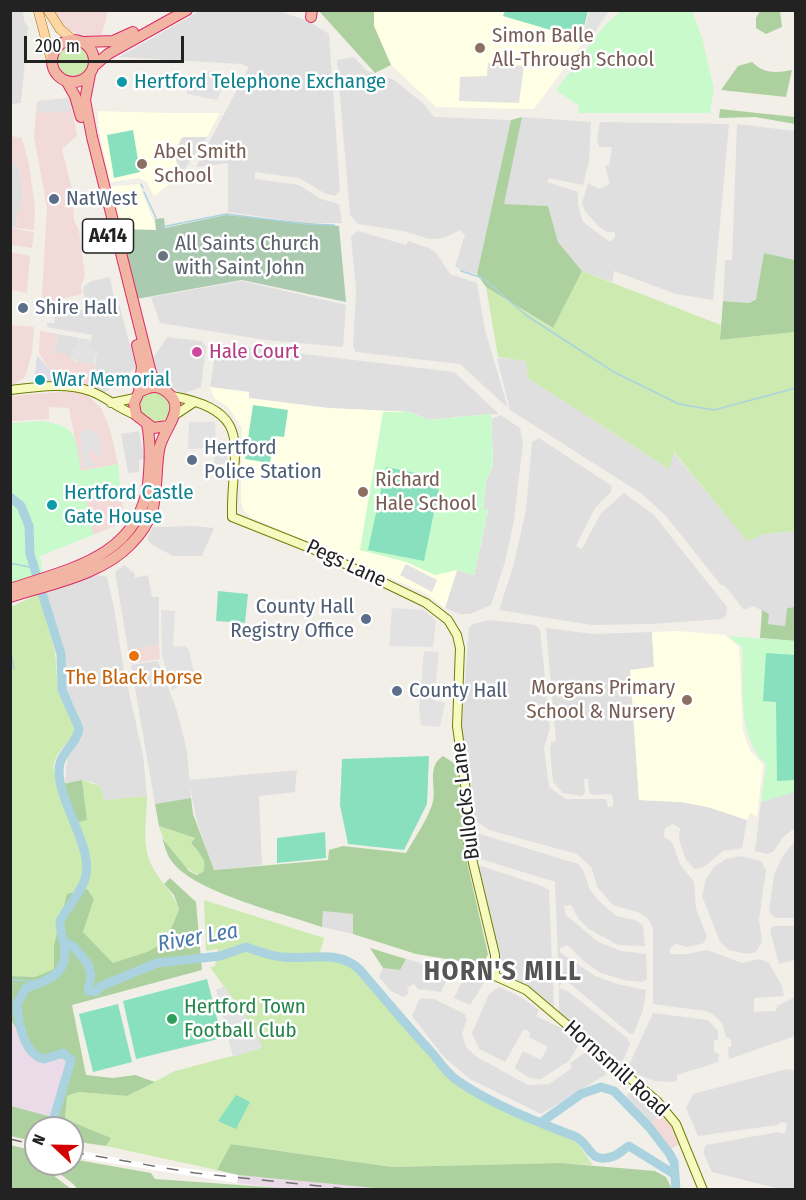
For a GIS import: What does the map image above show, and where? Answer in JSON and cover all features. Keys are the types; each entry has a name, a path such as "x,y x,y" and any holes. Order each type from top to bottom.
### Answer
{"highway":[{"path":"172,10 121,39 84,42 72,39 58,46 51,59 56,74 67,82 76,82 108,54 187,10"},
{"path":"84,42 94,56 92,70"},
{"name":"A414","path":"92,70 85,100 97,159 151,373 160,388"},
{"name":"A414","path":"67,82 79,105 96,191 142,366 137,395"},
{"path":"10,597 29,587 105,563 138,537 154,504 158,452 175,415 172,396 160,388 148,388 137,395 136,415 147,424 158,428 168,426"},
{"path":"43,582 100,556 114,547 134,525 143,506 147,488 149,463 147,424"},
{"path":"10,589 29,587"}],"main road":[{"path":"38,10 51,59"},
{"path":"48,10 60,29 72,39"},
{"path":"10,390 75,387 86,390 136,415"},
{"path":"111,403 137,395"},
{"path":"172,396 193,403"},
{"path":"175,415 193,403"},
{"name":"Pegs Lane","path":"193,403 218,411 233,430 236,446 232,517 310,548 411,594 439,611 452,626"},
{"name":"Bullocks Lane","path":"452,626 459,640 461,662 457,726 466,792 468,842 495,955 495,976"},
{"name":"Hornsmill Road","path":"495,976 526,990 657,1101 676,1124 703,1190"}],"shaded area":[{"path":"276,10 308,21 329,34 340,190 335,196 324,193 299,178 255,172 255,179 299,185 321,199 339,204 342,223 306,223 228,212 228,163 196,167 249,67 241,64 119,57 200,11"},
{"name":"Simon Balle All-Through School","path":"361,10 606,11 534,109 521,109 436,107 391,65"},
{"path":"10,11 23,11 24,21 28,27 21,103 11,104"},
{"path":"52,11 108,11 101,37 81,36 67,29"},
{"path":"589,11 609,11 588,42 581,41"},
{"path":"354,57 367,71 394,80 424,104 434,117 511,120 477,274 462,271 455,266 465,235 460,230 444,238 429,239 404,231 358,224 350,215 337,60"},
{"path":"488,63 524,66 519,103 459,101 460,77 487,76"},
{"path":"210,71 228,76 217,100 187,94 187,86 193,79"},
{"path":"70,98 77,136 62,149 72,190 74,221 79,230 85,276 81,286 82,294 56,300 52,303 52,309 41,310 47,208 34,137 37,101"},
{"path":"70,98 72,111 38,113 38,101"},
{"name":"Abel Smith School","path":"98,111 220,113 207,137 182,137 174,152 180,176 154,196 147,182 139,178 110,182 99,131"},
{"path":"522,117 591,122 589,161 583,185 549,178 547,182 578,192 578,206 583,222 610,242 615,237 615,232 607,232 600,228 585,211 582,203 588,183 599,189 610,184 605,166 609,166 612,147 599,147 597,139 600,122 729,124 713,300 676,294 614,271 612,282 582,271 558,242 548,206 503,204"},
{"path":"737,124 795,131 795,260 764,253 757,297 749,303 723,301 725,260 732,260"},
{"path":"11,136 22,138 29,164 35,207 34,230 16,228 17,211 20,211 19,202 23,202 22,181 16,163 11,163"},
{"path":"183,137 207,137 180,176 174,152"},
{"path":"10,163 16,163 22,181 23,202 19,202 20,211 17,211 16,228 11,227"},
{"path":"139,184 157,230 118,229 106,187"},
{"path":"226,215 339,226 346,302 242,280 136,299 118,229 156,230 155,219 164,218 165,228"},
{"path":"11,228 34,232 32,248 11,245"},
{"path":"358,231 406,245 408,241 429,248 437,254 450,274 477,283 485,330 508,408 460,364 356,352 353,347 356,290 351,236"},
{"path":"11,252 30,256 27,293 11,290"},
{"path":"110,277 114,298 85,303 83,287 92,281"},
{"path":"242,281 346,305 343,347 266,340 160,323 151,297"},
{"path":"119,304 136,367 102,395 92,387 97,351 89,349 92,335 47,327 47,323 55,323 54,314"},
{"path":"11,325 34,327 32,353 25,377 11,386"},
{"path":"40,331 58,334 54,353 65,353 75,361 95,364 92,387 59,377 49,369 39,353"},
{"path":"58,334 79,338 77,349 70,357 54,353"},
{"path":"167,337 202,341 206,347 201,387 183,394 159,379 152,360"},
{"path":"79,338 91,340 90,349 97,350 94,364 79,362 70,357 72,348 77,349"},
{"path":"221,344 454,372 499,414 428,420 410,412 328,408 248,398 249,392 210,387 216,349"},
{"path":"37,355 49,369 62,378 63,384 34,383"},
{"path":"497,358 527,360 528,378 669,469 673,452 747,540 765,534 795,531 795,607 787,608 785,626 768,624 769,614 753,606 744,610 725,586 720,584 666,516 642,494 510,410"},
{"name":"Richard Hale School","path":"210,387 249,392 249,398 328,408 410,412 428,420 491,414 493,465 486,482 483,509 488,510 474,575 457,570 445,608 425,593 252,518 244,511 241,501 242,428 228,407 214,398"},
{"path":"71,391 87,395 101,408 110,429 118,464 81,471 69,408 49,407 49,419 11,421 10,396"},
{"path":"501,415 520,428 523,442 514,520 505,562 491,605 470,614 460,614 445,608 457,570 474,575 488,510 483,509 486,482 493,465 491,419"},
{"path":"189,422 215,422 216,441 229,441 227,464 214,464 213,448 188,449"},
{"path":"89,429 98,433 103,454 97,456 96,450 88,452 90,462 94,461 94,466 84,467 80,433"},
{"path":"139,431 144,459 139,460 139,472 128,473 121,434"},
{"path":"539,438 612,486 611,492 595,508 576,546 582,549 601,513 624,493 654,515 727,607 726,616 721,619 651,624 592,625 499,610 513,567 526,510 532,442"},
{"path":"121,493 123,508 119,524 93,535 86,499"},
{"path":"153,527 214,528 202,556 173,556 151,544 147,538"},
{"path":"406,564 437,580 432,592 400,575"},
{"path":"124,565 135,574 135,578 148,575 152,597 159,597 159,644 128,650 115,572"},
{"path":"99,575 107,577 114,608 123,665 143,755 147,796 104,800 100,786 92,782 82,780 65,783 67,758 84,728 66,688 65,654 46,591"},
{"path":"392,608 424,610 436,621 433,647 389,646"},
{"path":"161,610 175,611 173,645 175,647 185,646 189,650 195,678 172,690 162,656"},
{"path":"490,620 535,625 540,629 550,728 544,748 549,787 566,799 606,799 608,807 613,806 613,797 610,794 592,795 589,791 588,779 584,779 585,792 582,796 563,793 553,782 550,750 551,742 556,741 546,628 594,634 652,632 654,667 631,670 639,800 681,802 708,807 747,820 742,848 723,851 704,867 695,869 686,860 679,840 680,828 673,824 665,828 664,837 672,842 680,864 694,882 696,909 707,936 704,943 687,947 676,944 670,948 670,954 687,954 707,950 742,963 760,959 769,963 782,986 784,996 754,998 754,1012 776,1011 777,1006 795,997 795,1036 729,1059 728,1047 731,1047 731,1040 726,1037 722,1023 714,1015 705,1011 653,1004 653,928 648,919 640,913 613,905 598,888 591,867 577,854 489,830 473,819 462,727 469,627"},
{"name":"Morgans Primary School & Nursery","path":"677,631 725,635 739,647 743,731 750,750 763,765 757,817 750,813 747,820 708,807 681,802 639,800 630,670 654,667 652,632"},
{"path":"159,644 160,659 131,664 128,650"},
{"path":"424,651 439,652 434,700 445,703 440,727 421,725 419,709"},
{"path":"158,661 177,711 187,751 191,798 155,804 131,665"},
{"path":"297,770 295,792 259,796 262,865 213,870 196,818 189,780"},
{"path":"795,792 795,828 783,837 774,851 767,854 755,851 761,802"},
{"path":"474,832 578,864 583,870 590,890 600,902 616,916 635,920 643,925 645,946 618,945 589,929 578,918 571,905 564,906 566,915 597,941 621,951 646,954 647,979 642,982 624,980 601,973 586,963 567,945 560,948 560,952 595,976 617,984 646,990 643,1010 634,1033 630,1034 568,982 562,982 559,987 555,882 481,859 473,843"},
{"path":"795,841 795,918 775,918 769,911 774,875 782,857"},
{"path":"741,856 761,861 766,870 759,919 762,942 756,952 747,954 729,950 720,942 702,896 706,879 714,867 726,859"},
{"path":"481,866 549,890 554,1010 509,973 500,961 477,867"},
{"path":"323,910 354,914 353,934 322,927"},
{"path":"773,926 795,926 794,960 779,964 770,930"},
{"path":"406,959 451,972 441,992 418,989 414,984 407,988 409,993 403,997 391,991 379,977 383,968 400,970"},
{"path":"462,972 485,981 470,1005 454,998 463,979 460,977"},
{"path":"224,986 256,1032 262,1047 259,1049 233,1057 216,990"},
{"path":"499,987 521,997 539,1010 536,1016 565,1030 580,1043 569,1061 541,1079 530,1078 517,1070 515,1067 523,1051 541,1060 548,1047 529,1037 530,1032 524,1029 505,1062 479,1049 472,1033 489,994"},
{"path":"559,988 569,992 627,1038 630,1044 623,1060 619,1062 559,1013"},
{"path":"420,998 434,999 465,1014 467,1019 462,1034 466,1047 477,1057 528,1085 549,1084 572,1068 570,1063 586,1052 607,1074 541,1114 470,1079 444,1057 412,1016"},
{"path":"653,1013 708,1020 718,1031 718,1039 714,1041 714,1052 719,1054 718,1062 677,1075 677,1081 671,1082 654,1081 630,1071 629,1065"},
{"path":"11,1020 38,1060 47,1061 61,1057 68,1061 52,1116 11,1106"},
{"path":"787,1069 795,1071 795,1189 780,1189 712,1172 703,1152 706,1145 778,1132 785,1134 787,1124 782,1122 777,1125 698,1136 686,1108 693,1094"},
{"path":"634,1088 660,1112 651,1124 637,1112 626,1096"},
{"path":"660,1112 672,1126 680,1144 671,1149 651,1124"},
{"path":"238,1175 397,1189 296,1190 237,1183"}],"green space":[{"path":"505,10 588,11 581,39 503,16"},
{"path":"622,10 692,11 702,38 714,89 710,113 579,113 578,105 556,90 605,25"},
{"path":"319,11 374,11 374,26 391,65 375,73"},
{"path":"760,11 780,11 782,27 766,34 756,28 756,18"},
{"path":"74,44 86,49 91,61 86,73 74,78 62,73 57,61 62,49"},
{"path":"752,62 770,72 792,70 786,97 721,90 738,66"},
{"path":"720,109 795,117 795,124 755,117 719,118"},
{"path":"522,117 504,204 548,206 558,242 582,271 553,328 486,287 477,274 511,120"},
{"path":"133,130 140,172 114,178 107,135"},
{"path":"764,253 795,260 795,332 720,340 723,301 749,303 756,299"},
{"path":"582,271 721,325 720,340 795,332 795,531 765,534 747,541 674,452 669,469 528,378 526,361 498,357 486,287 552,328"},
{"path":"155,391 166,396 171,407 166,418 155,423 144,418 139,407 144,396"},
{"path":"253,405 288,410 284,437 274,436 270,463 245,459"},
{"path":"383,412 410,412 428,420 491,414 493,465 486,482 483,509 488,510 474,575 457,570 435,575 406,562 360,550"},
{"path":"41,421 62,426 73,435 78,449 81,471 118,464 121,493 86,499 93,535 40,556 43,572 11,585 11,423"},
{"path":"386,467 441,478 424,561 368,550"},
{"path":"218,591 248,594 245,623 216,621"},
{"path":"39,594 55,652 58,692 76,728 72,737 57,755 53,769 65,789 71,823 87,820 82,780 100,786 104,800 147,796 145,831 149,858 155,872 179,909 168,935 156,948 113,963 83,932 94,899 87,889 54,945 54,969 35,977 11,976 11,607"},
{"path":"795,607 795,641 760,638 762,610 769,614 768,624 785,626 787,608"},
{"path":"728,636 795,641 795,792 761,802 766,764 756,752 746,725 742,647"},
{"path":"766,653 795,655 795,780 777,781 776,702 763,701"},
{"path":"429,756 427,804 404,850 348,844 340,805 342,759"},
{"path":"443,756 457,765 463,806 464,849 488,954 483,965 416,954 353,934 353,914 323,911 322,927 221,893 185,874 173,863 162,838 189,871 197,875 203,872 203,860 191,843 195,838 159,826 155,804 191,798 193,814 214,870 328,860 329,850 343,846 406,853 432,805 433,772"},
{"path":"82,780 87,820 71,824 62,784"},
{"path":"159,826 195,838 191,843 201,854 205,868 201,875 187,868 174,855"},
{"path":"325,832 326,858 277,863 277,838"},
{"path":"170,878 196,902 202,970 72,1005 86,1075 113,1078 135,1075 155,1082 127,1096 78,1092 67,1096 65,1116 59,1116 58,1097 69,1065 64,1058 44,1059 34,1055 11,1020 11,976 35,977 54,969 54,945 67,894 87,889 94,899 83,932 113,963 156,947 168,934 179,909 174,895 164,884"},
{"path":"204,900 324,938 320,953 343,956 455,1082 517,1117 576,1141 593,1165 561,1163 392,1167 232,1144 217,1170 106,1146 110,1138 84,1127 84,1116 65,1116 67,1096 78,1092 127,1096 175,1071 259,1049 256,1032 210,967 215,966 218,949 206,951"},
{"path":"370,948 406,959 400,970 383,968"},
{"name":"Hertford Town Football Club","path":"207,979 222,1038 136,1059 123,1001"},
{"path":"118,1004 132,1062 93,1072 79,1014"},
{"path":"236,1095 250,1102 236,1129 218,1121"},
{"path":"11,1106 48,1116 24,1116 24,1139 11,1136"},
{"path":"84,1127 111,1138 106,1146 84,1143"},
{"path":"231,1144 392,1167 561,1163 655,1171 666,1177 672,1189 397,1190 238,1175 217,1170"},
{"path":"10,1145 24,1148 24,1176 54,1176 71,1189 11,1189"},
{"path":"84,1161 151,1173 155,1179 296,1189 77,1189 64,1176 84,1176"}],"pier":[{"path":"84,1151 137,1162 238,1175 237,1183 84,1159"}],"waterway":[{"path":"141,184 143,188"},
{"path":"144,192 156,218"},
{"path":"162,227 226,214 306,224 334,225"},
{"path":"461,271 483,278 527,316 614,372 679,404 714,410 796,388"},
{"name":"River Lea","path":"10,497 21,506 29,526 30,554 61,654 62,690 79,728 75,740 61,759 59,772 65,800 82,843 87,870 82,887 60,921 64,962 49,979 26,988 17,1004 23,1037 31,1051 44,1059 63,1053 71,1060 55,1116"},
{"path":"10,563 34,568"},
{"path":"10,647 14,668 10,669"},
{"name":"River Lea","path":"64,942 73,946 88,964 91,975 88,991 95,992 101,986 157,963 220,956 246,947 278,956 333,957 343,960 360,970 448,1072 471,1089 514,1112 580,1139 594,1156 599,1158 614,1156 629,1146 674,1174"},
{"path":"10,980 46,982"},
{"name":"River Lea","path":"543,1121 581,1094 601,1087 614,1091 649,1127 669,1153 674,1162 676,1190"}],"railway":[{"path":"10,1139 24,1142"},
{"path":"84,1154 195,1173 356,1190"}],"place":[{"name":"Simon Balle All-Through School","path":"480,48"},
{"name":"Hertford Telephone Exchange","path":"122,82"},
{"name":"Abel Smith School","path":"142,164"},
{"name":"NatWest","path":"54,199"},
{"name":"All Saints Church with Saint John","path":"163,256"},
{"name":"Shire Hall","path":"23,308"},
{"name":"Hale Court","path":"197,352"},
{"name":"War Memorial","path":"40,380"},
{"name":"Hertford Police Station","path":"192,460"},
{"name":"Richard Hale School","path":"363,492"},
{"name":"Hertford Castle Gate House","path":"52,505"},
{"name":"County Hall Registry Office","path":"366,619"},
{"name":"The Black Horse","path":"134,656"},
{"name":"County Hall","path":"397,691"},
{"name":"Morgans Primary School & Nursery","path":"687,700"},
{"name":"Hertford Town Football Club","path":"172,1019"}],"district":[{"name":"HORN'S MILL","path":"503,972"}]}
